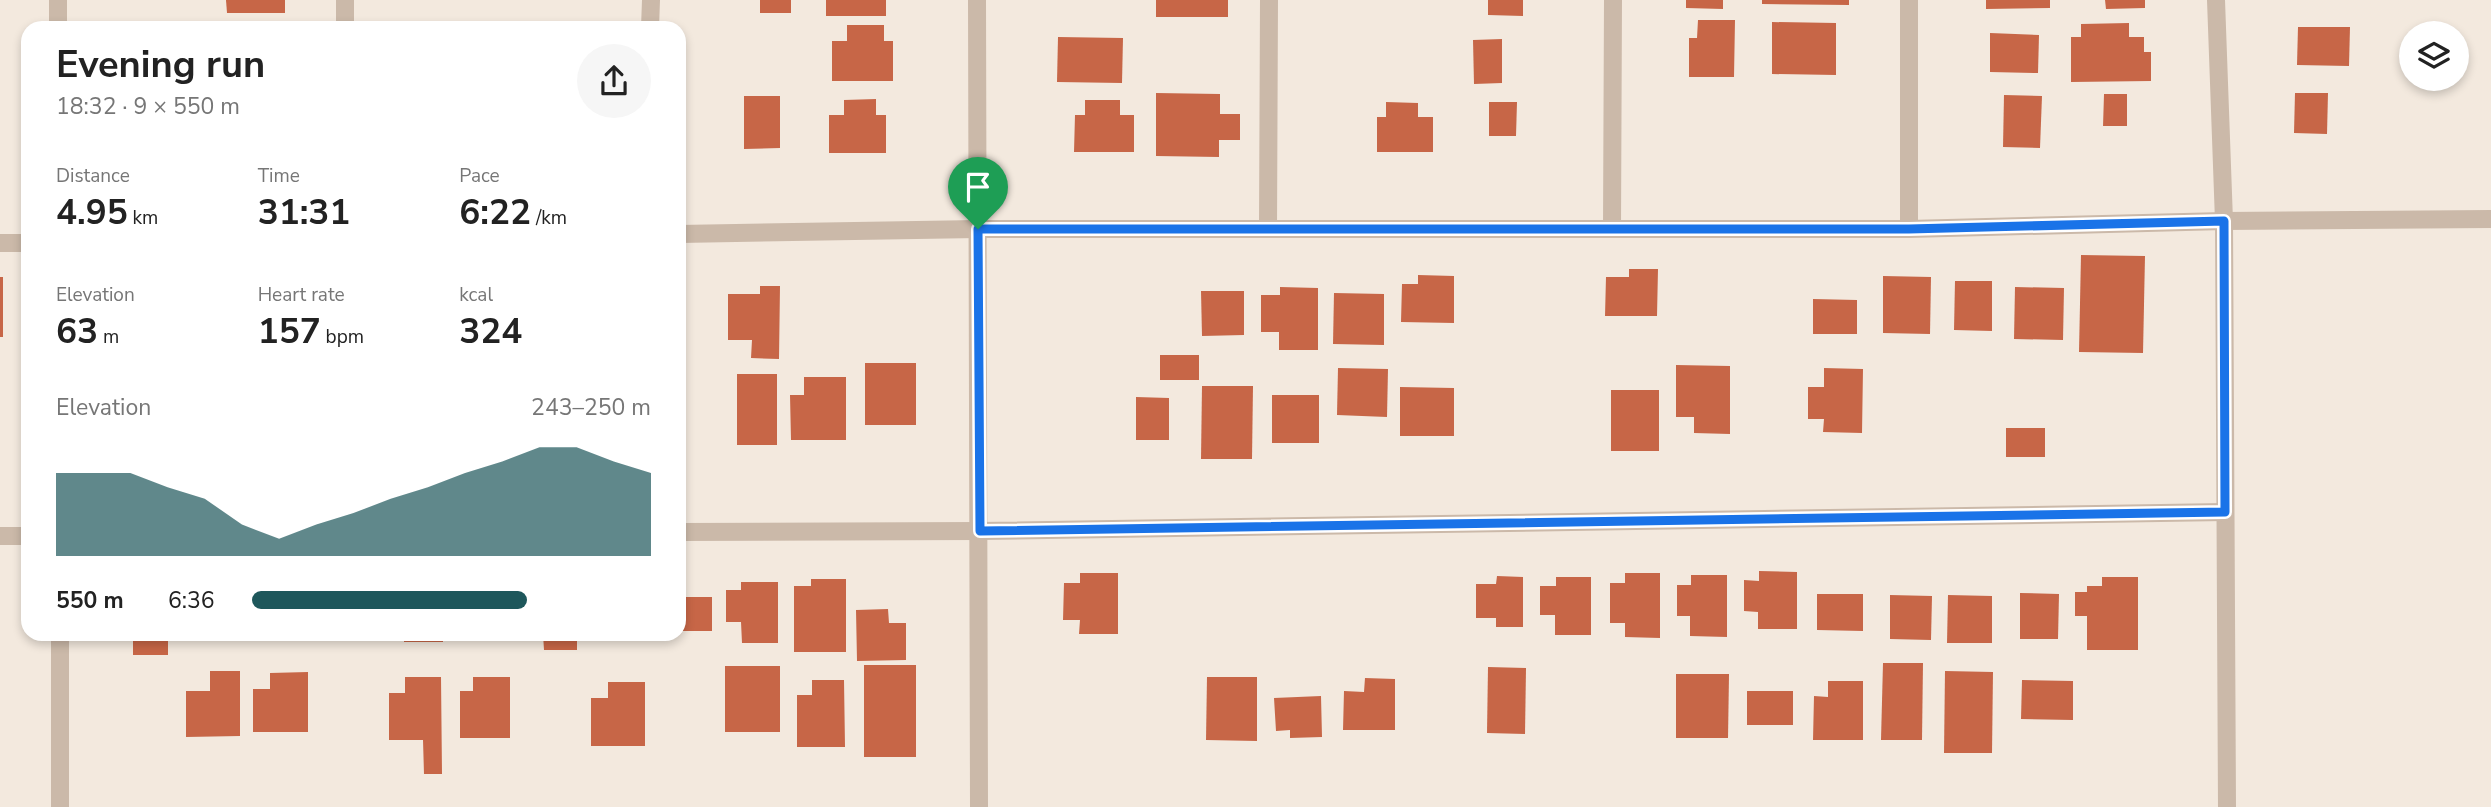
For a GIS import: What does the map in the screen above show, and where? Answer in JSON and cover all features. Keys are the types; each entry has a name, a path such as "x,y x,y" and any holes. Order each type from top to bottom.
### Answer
{"street":[{"path":"58,0 58,21"},
{"path":"345,0 345,21"},
{"path":"650,0 650,21"},
{"path":"977,0 979,807"},
{"path":"1268,229 1269,0"},
{"path":"1612,229 1613,0"},
{"path":"1909,0 1909,229"},
{"path":"2217,0 2224,221 2227,807"},
{"path":"686,234 978,229 1909,229 2224,221 2491,219"},
{"path":"0,243 21,243"},
{"path":"686,532 980,531 2225,512"},
{"path":"0,536 21,536"},
{"path":"60,641 60,807"}],"building":[{"path":"226,0 285,0 285,13 227,13"},
{"path":"760,0 791,0 791,13 760,13"},
{"path":"826,0 886,0 886,16 826,16"},
{"path":"1156,0 1228,0 1228,17 1156,17"},
{"path":"1488,0 1523,0 1523,16 1488,15"},
{"path":"1686,0 1723,0 1723,9 1686,8"},
{"path":"1762,0 1849,0 1849,5 1762,4"},
{"path":"1986,0 2050,0 2050,8 1986,9"},
{"path":"2105,0 2145,0 2145,8 2106,9"},
{"path":"1698,20 1735,20 1734,77 1689,77 1689,38 1697,38"},
{"path":"1772,22 1836,23 1836,75 1772,74"},
{"path":"2129,23 2129,37 2144,37 2144,52 2151,52 2151,81 2071,82 2071,37 2081,37 2081,24"},
{"path":"847,25 884,25 884,41 893,41 893,81 832,81 832,41 847,41"},
{"path":"2298,27 2350,27 2349,66 2297,65"},
{"path":"1990,33 2039,35 2038,73 1990,72"},
{"path":"1058,37 1123,38 1122,83 1057,82"},
{"path":"1502,39 1502,83 1474,84 1473,40"},
{"path":"1156,93 1220,94 1220,114 1240,114 1240,140 1219,140 1219,157 1156,156"},
{"path":"2295,93 2328,93 2327,134 2294,133"},
{"path":"2104,94 2127,94 2127,126 2103,126"},
{"path":"2004,95 2042,96 2040,148 2003,147"},
{"path":"744,96 780,96 780,148 744,149"},
{"path":"876,99 876,115 886,115 886,153 829,153 829,115 844,115 844,100"},
{"path":"1085,100 1120,100 1120,115 1134,115 1134,152 1074,152 1075,115 1085,115"},
{"path":"1386,102 1418,103 1418,117 1433,117 1433,152 1377,152 1377,117 1386,117"},
{"path":"1489,102 1517,102 1516,136 1489,136"},
{"path":"2081,255 2145,256 2143,353 2079,352"},
{"path":"1629,269 1658,269 1657,316 1605,316 1606,277 1629,277"},
{"path":"1418,275 1454,276 1454,323 1401,322 1402,284 1418,284"},
{"path":"1883,276 1931,277 1930,334 1883,333"},
{"path":"0,277 3,277 3,337 0,337"},
{"path":"1955,281 1992,281 1992,331 1954,330"},
{"path":"760,286 780,286 779,359 751,358 752,340 728,340 728,294 760,294"},
{"path":"1280,287 1318,288 1318,350 1279,350 1279,332 1261,332 1261,295 1280,295"},
{"path":"2015,287 2064,288 2063,340 2014,339"},
{"path":"1201,291 1244,291 1244,335 1202,336"},
{"path":"1334,293 1384,294 1384,345 1333,344"},
{"path":"1813,299 1857,300 1857,334 1813,334"},
{"path":"1160,355 1199,355 1199,380 1160,380"},
{"path":"865,363 916,363 916,425 865,425"},
{"path":"1676,365 1730,366 1730,434 1694,433 1694,417 1676,417"},
{"path":"1338,368 1388,369 1387,417 1337,415"},
{"path":"1824,368 1863,369 1862,433 1823,432 1824,419 1808,419 1808,387 1824,387"},
{"path":"737,374 777,374 777,445 737,445"},
{"path":"804,377 846,377 846,440 791,440 790,395 804,395"},
{"path":"1202,386 1253,386 1252,459 1201,459"},
{"path":"1400,387 1454,388 1454,436 1400,436"},
{"path":"1611,390 1659,390 1659,451 1611,451"},
{"path":"1272,395 1319,395 1319,443 1272,443"},
{"path":"1136,397 1169,398 1169,440 1136,440"},
{"path":"2006,428 2045,428 2045,457 2006,457"},
{"path":"1759,571 1797,572 1797,629 1758,629 1758,612 1744,611 1744,580 1759,581"},
{"path":"1080,573 1118,573 1118,634 1079,634 1080,620 1063,620 1064,583 1080,583"},
{"path":"1625,573 1660,573 1660,638 1625,637 1625,623 1610,623 1610,583 1625,583"},
{"path":"1691,575 1727,575 1727,637 1690,636 1690,616 1677,616 1677,585 1691,585"},
{"path":"1497,576 1523,577 1523,627 1496,627 1496,618 1476,618 1476,584 1496,584"},
{"path":"1556,577 1591,577 1591,635 1555,635 1555,615 1540,615 1540,586 1556,586"},
{"path":"2102,577 2138,577 2138,650 2087,650 2087,616 2075,616 2075,592 2087,592 2087,586 2102,586"},
{"path":"811,579 846,579 846,652 794,652 794,586 811,586"},
{"path":"741,582 778,582 778,643 742,643 741,622 726,622 726,590 741,590"},
{"path":"2020,593 2059,594 2058,639 2020,639"},
{"path":"1817,594 1863,594 1863,631 1817,630"},
{"path":"1890,595 1932,596 1931,640 1890,639"},
{"path":"1948,595 1992,596 1992,643 1947,643"},
{"path":"686,597 712,597 712,631 686,631"},
{"path":"888,609 889,623 906,623 906,660 857,661 856,610"},
{"path":"133,641 168,641 168,655 133,655"},
{"path":"404,641 443,641 443,642"},
{"path":"543,641 577,641 577,650 544,650"},
{"path":"1883,663 1923,663 1922,740 1881,740"},
{"path":"864,665 916,665 916,757 864,757"},
{"path":"725,666 780,666 780,732 725,732"},
{"path":"1488,667 1526,668 1525,734 1487,733"},
{"path":"210,671 240,671 240,736 186,737 186,691 210,691"},
{"path":"1945,671 1993,672 1992,753 1944,753"},
{"path":"308,672 308,732 253,732 253,689 270,689 270,673"},
{"path":"1676,674 1729,674 1728,738 1676,738"},
{"path":"405,677 441,677 442,774 424,774 423,740 389,740 389,693 405,693"},
{"path":"473,677 510,677 510,738 460,738 460,691 473,691"},
{"path":"1207,677 1257,677 1257,741 1206,740"},
{"path":"1365,678 1395,679 1395,730 1343,730 1344,691 1364,692"},
{"path":"812,680 844,680 845,747 797,747 797,695 812,695"},
{"path":"2022,680 2073,681 2073,720 2021,719"},
{"path":"1828,681 1863,681 1863,740 1813,740 1814,696 1828,697"},
{"path":"608,682 645,682 645,746 591,746 591,698 608,698"},
{"path":"1747,691 1793,691 1793,725 1747,725"},
{"path":"1321,696 1322,737 1290,738 1290,730 1276,731 1274,698"}],"route":[{"path":"2224,221 2225,512 980,531 978,229 1909,229 2224,221"}]}
